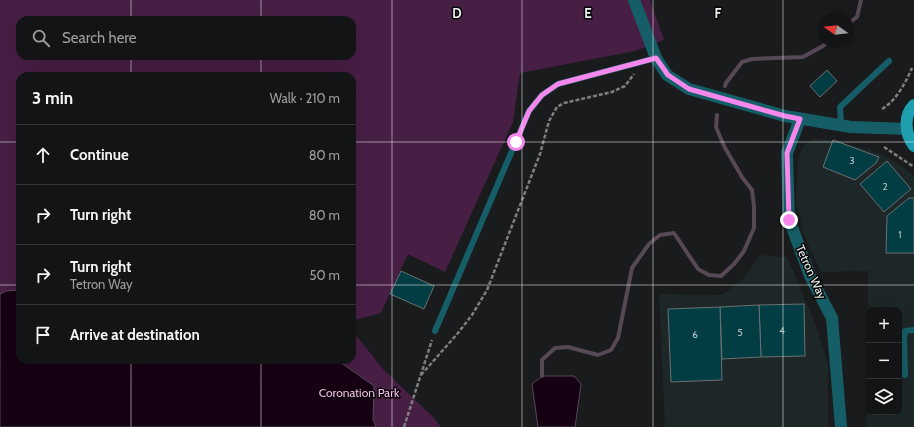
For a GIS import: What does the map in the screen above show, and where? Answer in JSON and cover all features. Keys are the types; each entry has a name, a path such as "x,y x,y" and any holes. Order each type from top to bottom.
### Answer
{"main road":[{"path":"914,105 907,118 907,129 910,140 914,146"}],"street":[{"path":"634,0 656,58 668,75 689,89 800,119 841,125 907,129"},
{"name":"Tetron Way","path":"800,119 787,153 789,220 810,276 832,318 841,427"}],"lane":[{"path":"435,331 529,111 542,95 558,84 656,58"},
{"path":"841,125 840,107 889,61"},
{"path":"905,375 902,340 905,331 914,330"}],"path":[{"path":"421,375 472,315 487,290 540,154 549,121 557,107 564,102 612,92 625,86 633,76 639,63"},
{"path":"882,109 899,93 912,68"},
{"path":"884,147 914,167"},
{"path":"404,427 435,331"}],"shaded area":[{"path":"814,138 833,140 880,153 911,173 914,178 914,427 867,427 867,415 902,415 902,307 868,307 868,271 821,272 803,233 796,202 798,160 802,147"},
{"path":"760,255 787,257 815,323 828,364 828,427 665,427 659,294 722,295 744,278"},
{"name":"Coronation Park","path":"16,290 16,364 343,364 374,386 373,419 376,427 0,427 0,294 6,291"},
{"path":"542,376 574,376 581,384 575,427 538,427 532,384"}],"green space":[{"path":"0,0 650,0 664,40 635,51 520,73 513,122 445,272 408,254 381,313 356,320 356,72 16,72 16,364 356,364 356,335 383,369 433,417 441,427 0,427"}],"building":[{"path":"827,70 837,81 820,97 810,86"},
{"path":"833,140 879,157 876,163 855,180 823,167"},
{"path":"887,161 911,189 884,212 860,184"},
{"path":"909,198 914,198 914,253 886,253 887,216"},
{"path":"401,271 434,286 424,309 390,294"},
{"path":"804,304 805,356 761,357 759,305"},
{"path":"759,305 761,357 722,359 720,307"},
{"path":"720,307 722,380 671,382 668,309"}],"waterway":[{"path":"854,19 857,17 861,0"},
{"path":"725,86 742,62 752,59 803,57 819,48"},
{"path":"542,376 542,360 555,348 568,347 598,355 611,350 618,338 632,268 649,244 660,235 674,233 698,269 709,275 721,276 734,264 744,251 754,228 752,190 742,177 724,146 716,127 717,115"}],"route":[{"path":"516,142 529,111 542,95 558,84 656,58 668,75 689,89 800,119 787,153 789,220"}]}
